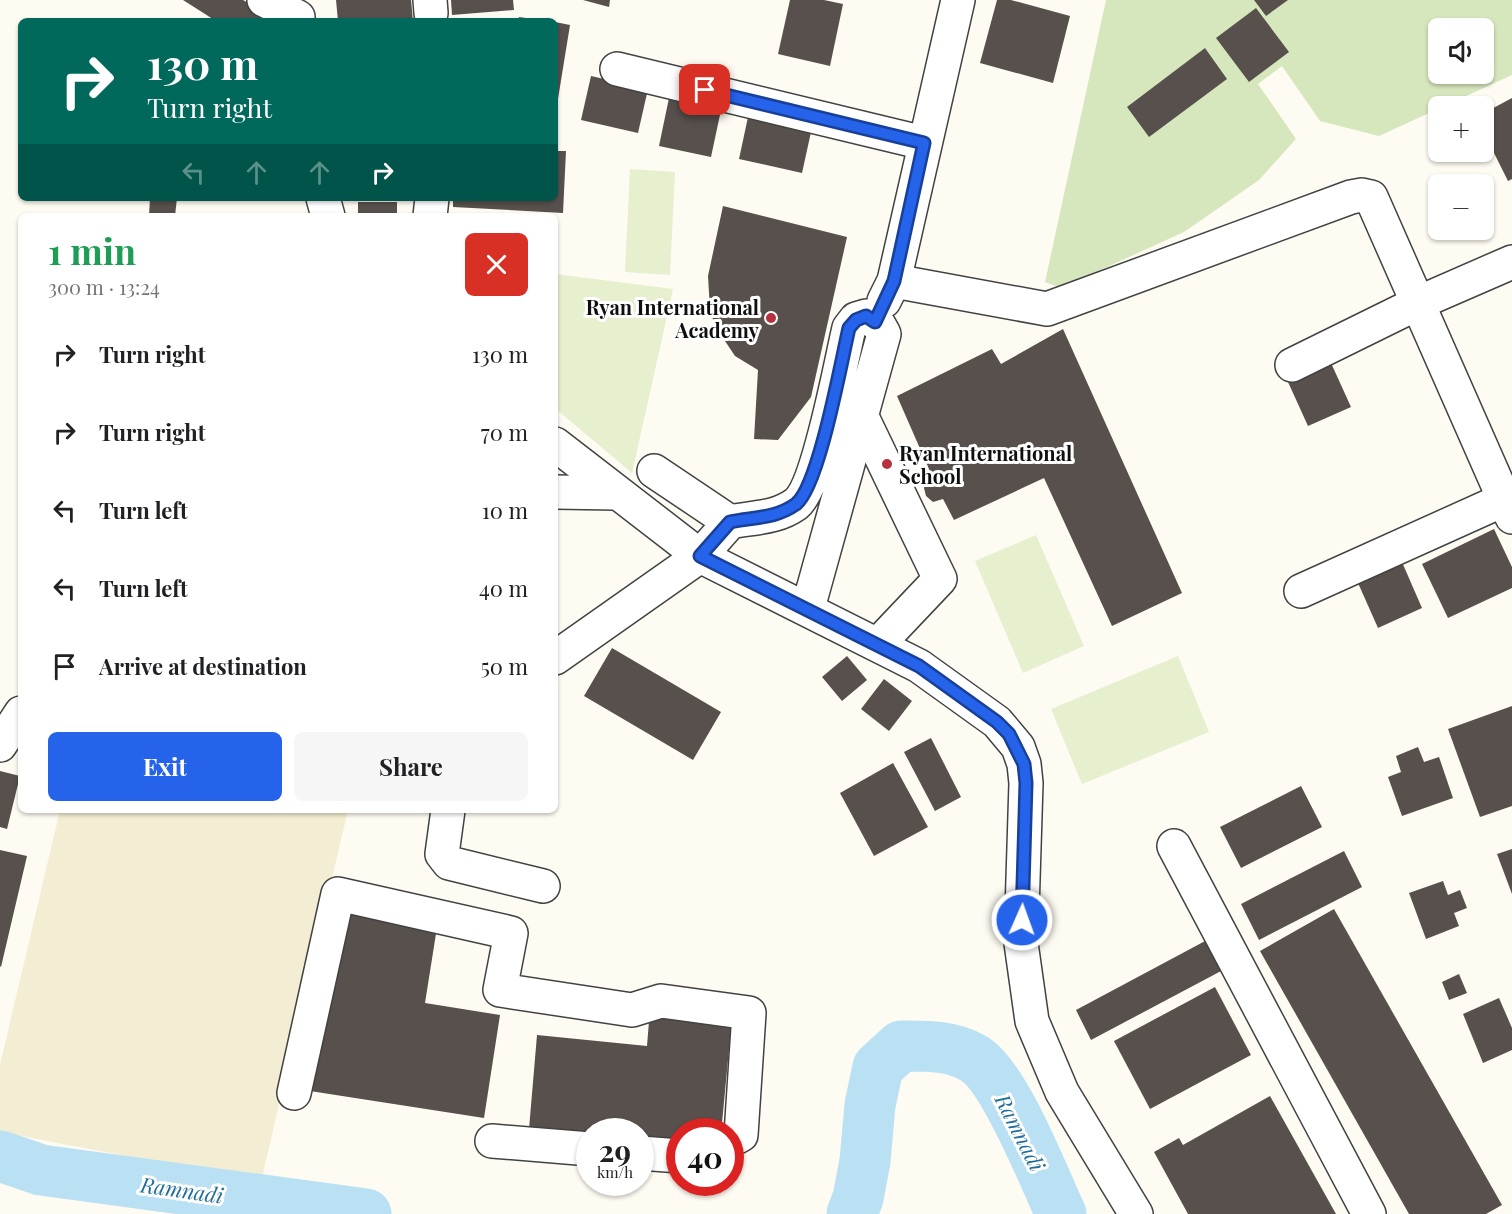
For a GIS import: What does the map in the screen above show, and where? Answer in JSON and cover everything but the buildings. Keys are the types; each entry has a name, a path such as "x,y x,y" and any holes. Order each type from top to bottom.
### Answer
{"street":[{"path":"264,0 298,13"},
{"path":"875,322 894,281 958,0"},
{"path":"617,69 924,143"},
{"path":"894,281 1047,309 1362,195 1371,197 1509,504 1301,591"},
{"path":"1292,364 1418,303 1512,262"},
{"path":"654,471 730,522 770,517 798,503 808,486 819,455 849,328 856,320 866,316 875,322 884,334 808,609"},
{"path":"861,415 940,579 885,637"},
{"path":"558,446 700,556 919,666 997,722 1018,747 1024,764 1026,783 1021,943 1032,1021 1062,1092 1136,1214"},
{"path":"558,492 616,493"},
{"path":"558,656 700,556 730,522"},
{"path":"0,745 18,718"},
{"path":"448,813 442,852 448,864 543,886"},
{"path":"1174,846 1369,1214"},
{"path":"488,927 500,876"},
{"path":"294,1094 338,894 512,933 500,990 632,1010 661,1001 749,1012 742,1118"},
{"path":"492,1141 576,1148"}],"shaded area":[{"path":"59,813 347,813 261,1182 0,1132 0,1065"}],"green space":[{"path":"1106,0 1512,0 1512,75 1494,83 1494,18 1428,18 1428,84 1492,84 1466,96 1428,96 1428,114 1379,136 1320,121 1282,66 1258,84 1296,139 1259,180 1184,232 1061,288 1045,282"},
{"path":"630,169 675,172 670,275 625,272"},
{"path":"558,274 673,289 632,473 558,411"},
{"path":"1036,535 1084,646 1023,673 975,561"},
{"path":"1178,656 1209,732 1082,784 1051,709"}],"waterway":[{"name":"Ramnadi","path":"852,1214 858,1198 865,1161 870,1105 878,1067 901,1046 938,1047 956,1051 973,1058 985,1068 998,1085 1023,1129 1061,1214"},
{"name":"Ramnadi","path":"0,1156 41,1170 366,1214"}],"place":[{"name":"Ryan International Academy","path":"771,318"},
{"name":"Ryan International School","path":"887,464"}],"route":[{"path":"705,90 924,143 894,281 875,322 866,316 856,320 849,328 825,433 808,486 798,503 781,512 770,517 730,522 700,556 919,666 997,722 1009,734 1018,747 1024,764 1026,783 1022,920"}]}
